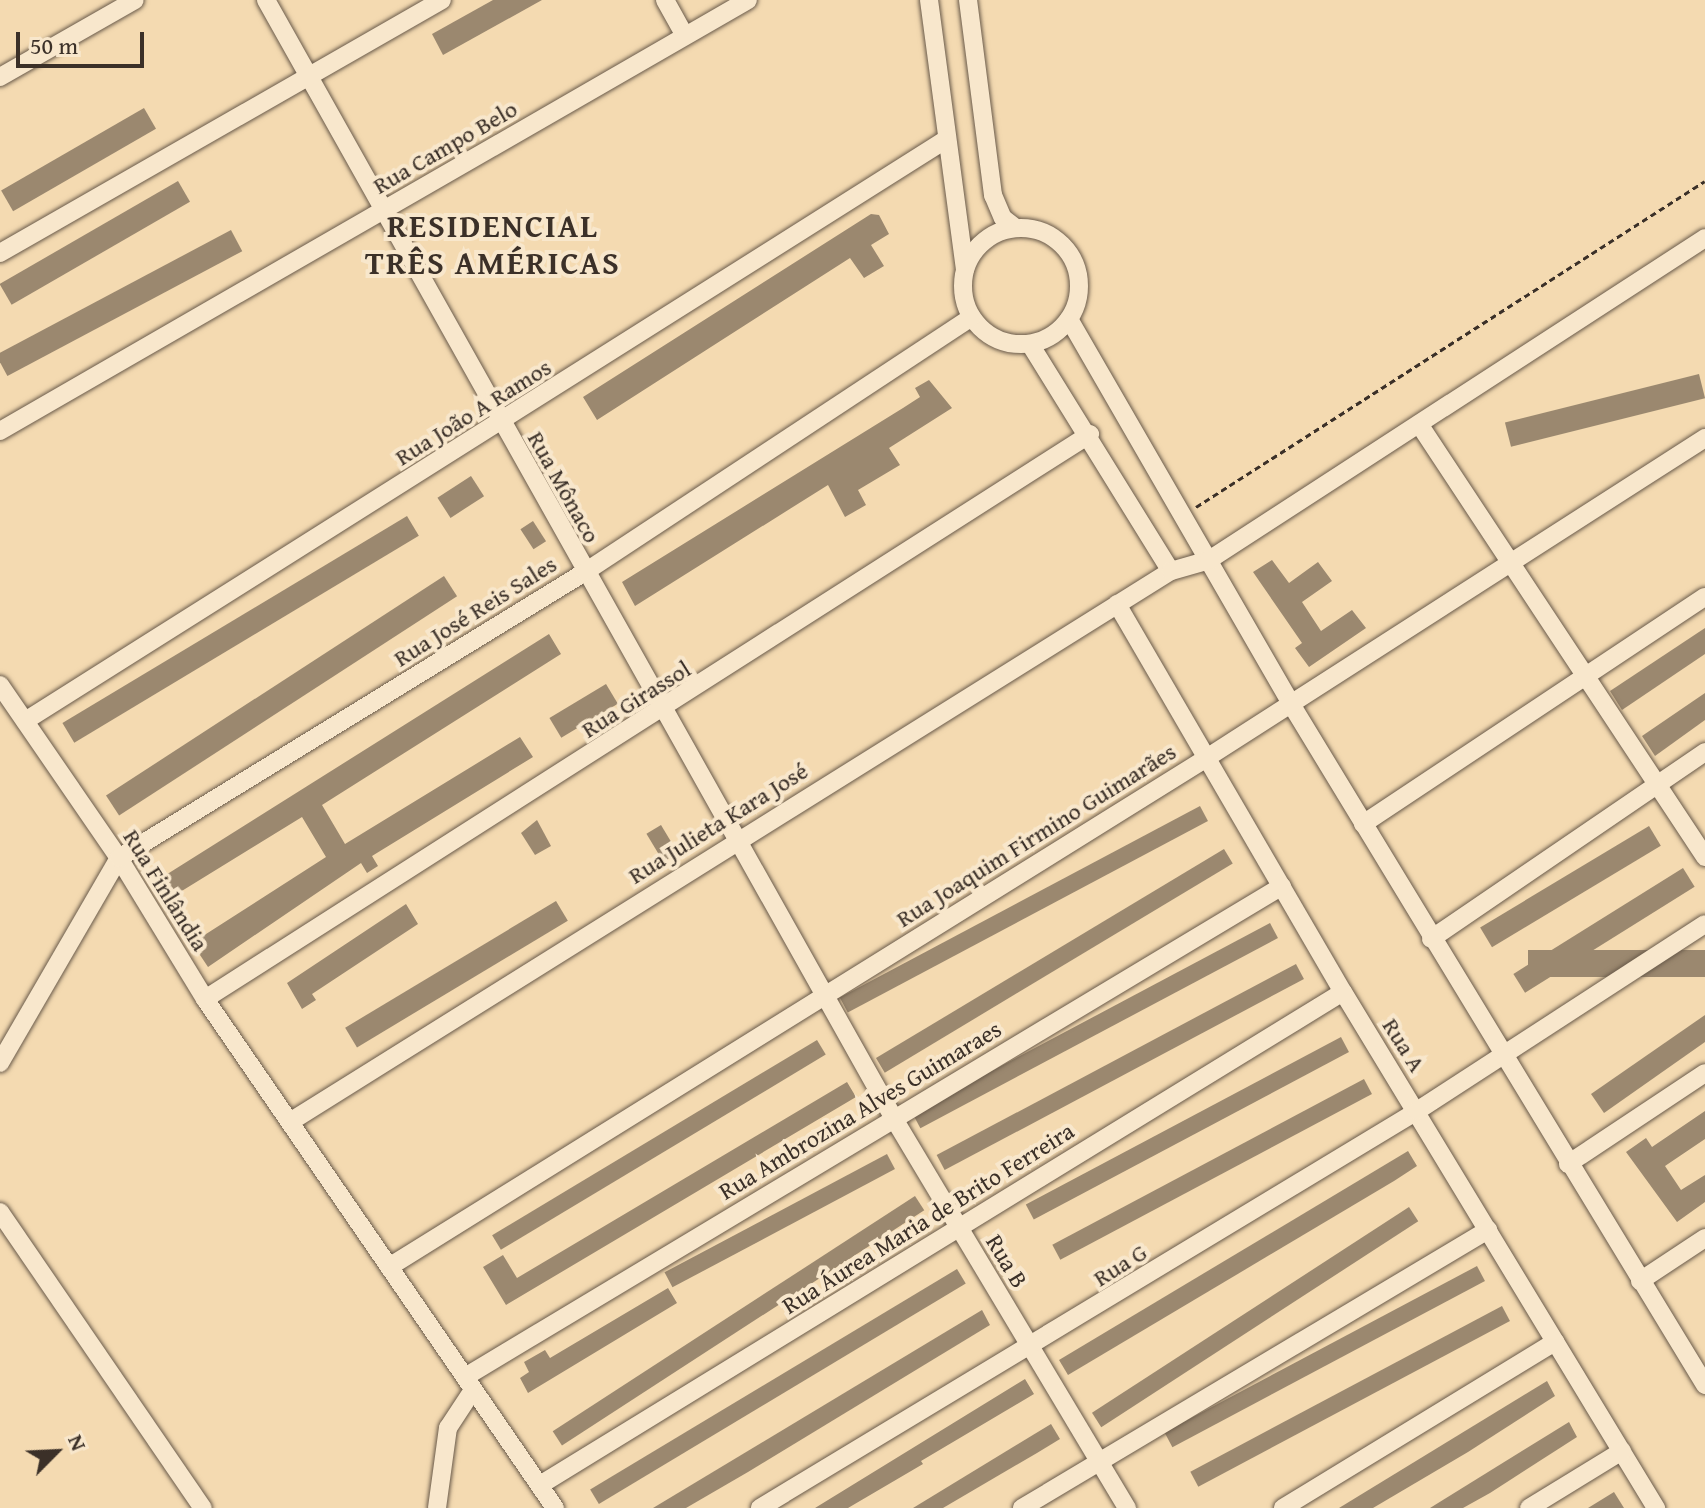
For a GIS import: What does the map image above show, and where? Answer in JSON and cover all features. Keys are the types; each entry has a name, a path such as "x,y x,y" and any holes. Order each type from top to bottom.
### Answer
{"street":[{"path":"0,77 135,0"},
{"name":"Rua Mônaco","path":"266,0 824,995"},
{"path":"0,253 442,0"},
{"path":"665,0 685,36"},
{"name":"Rua Campo Belo","path":"0,431 748,0"},
{"path":"929,0 945,140 965,270 964,302 971,317 1003,342 1030,344 1052,335 1069,319 1079,288 1071,257 1047,235 1016,228 1003,218 993,195 968,0"},
{"name":"Rua João A Ramos","path":"25,721 502,424 945,140"},
{"path":"965,270 984,241 1016,228"},
{"name":"Rua Julieta Kara José","path":"293,1120 735,840 1117,604 1171,571 1209,560 1705,238"},
{"name":"Rua José Reis Sales","path":"119,858 585,572 971,317"},
{"path":"1069,319 1291,704 1431,939 1705,1385"},
{"path":"1030,344 1090,434 1171,571"},
{"path":"1419,424 1705,857"},
{"name":"Rua Girassol","path":"205,999 662,711 1090,434"},
{"name":"Rua Joaquim Firmino Guimarães","path":"389,1267 1205,759 1705,438"},
{"path":"1363,824 1705,597"},
{"name":"Rua A","path":"1117,604 1343,992 1656,1508"},
{"name":"Rua Finlândia","path":"0,685 119,858 205,999 293,1120 389,1267 555,1508"},
{"path":"1431,939 1705,752"},
{"path":"0,1063 119,858"},
{"name":"Rua Ambrozina Alves Guimaraes","path":"469,1384 893,1117 1282,886"},
{"name":"Rua G","path":"760,1508 1031,1348 1417,1111 1705,924"},
{"name":"Rua Áurea Maria de Brito Ferreira","path":"540,1485 1343,992"},
{"name":"Rua B","path":"824,995 893,1117 1127,1508"},
{"path":"1568,1164 1705,1073"},
{"path":"2,1224 203,1508"},
{"path":"1022,1508 1488,1230"},
{"path":"1640,1281 1705,1238"},
{"path":"1283,1508 1555,1342"},
{"path":"437,1508 448,1428 469,1384"},
{"path":"1529,1508 1622,1451"}],"path":[{"path":"1183,516 1705,181"}],"building":[{"path":"493,0 542,0 443,55 432,34"},
{"path":"144,108 156,129 13,211 1,190"},
{"path":"178,181 190,202 12,305 0,284"},
{"path":"871,214 879,215 889,234 871,245 884,266 864,278 850,258 597,420 583,397"},
{"path":"231,230 242,251 7,376 0,362 0,353"},
{"path":"1699,374 1705,398 1511,447 1505,422"},
{"path":"929,380 952,408 889,448 900,465 858,490 866,505 845,517 828,485 635,606 622,582 920,397 915,388"},
{"path":"471,476 484,496 451,518 437,498"},
{"path":"407,516 419,536 74,743 62,723"},
{"path":"533,521 546,541 533,549 520,529"},
{"path":"1272,560 1289,583 1318,562 1332,581 1302,602 1321,631 1352,610 1366,628 1309,667 1295,648 1302,643 1253,572"},
{"path":"444,576 457,596 119,816 106,795"},
{"path":"1705,628 1705,654 1622,710 1610,691"},
{"path":"549,634 561,654 322,805 345,844 520,737 533,757 372,856 378,866 367,873 361,863 208,967 192,943 326,857 302,817 172,897 161,878"},
{"path":"606,684 618,704 561,738 549,718"},
{"path":"1705,693 1705,720 1655,756 1642,736"},
{"path":"1200,806 1208,821 848,1013 840,998"},
{"path":"537,820 551,846 535,855 521,833"},
{"path":"661,825 678,853 663,862 646,834"},
{"path":"1649,826 1661,846 1492,947 1480,927"},
{"path":"1224,849 1233,864 885,1073 876,1058"},
{"path":"1683,868 1695,887 1525,993 1513,974"},
{"path":"556,901 568,921 357,1047 345,1028"},
{"path":"406,904 418,924 312,994 316,1000 302,1009 287,983"},
{"path":"1270,923 1278,938 920,1128 912,1113"},
{"path":"1528,950 1705,950 1705,977 1528,977"},
{"path":"1296,964 1304,979 945,1170 937,1155"},
{"path":"1705,1015 1705,1042 1604,1113 1591,1094"},
{"path":"1341,1037 1349,1052 1034,1220 1026,1205"},
{"path":"817,1040 826,1055 501,1250 492,1235"},
{"path":"1364,1079 1372,1094 1060,1260 1052,1245"},
{"path":"847,1082 856,1097 506,1305 483,1267 503,1255 517,1278"},
{"path":"1705,1111 1705,1139 1665,1166 1681,1190 1705,1175 1705,1202 1677,1222 1626,1152 1646,1138 1652,1147"},
{"path":"1408,1151 1417,1166 1068,1375 1059,1360"},
{"path":"887,1154 895,1169 672,1287 664,1272"},
{"path":"915,1196 924,1210 562,1446 553,1431"},
{"path":"1409,1207 1418,1221 1101,1427 1092,1413"},
{"path":"1477,1266 1485,1281 1172,1447 1164,1432"},
{"path":"957,1269 966,1284 599,1504 590,1489"},
{"path":"668,1288 677,1303 528,1393 520,1378 529,1372 524,1362 545,1350 550,1358"},
{"path":"1502,1306 1510,1321 1198,1487 1190,1472"},
{"path":"982,1310 990,1325 748,1472 686,1508 653,1508"},
{"path":"1025,1379 1034,1394 921,1461 923,1464 848,1508 815,1508"},
{"path":"1547,1381 1555,1396 1468,1452 1373,1508 1339,1508"},
{"path":"1569,1422 1577,1437 1490,1493 1463,1508 1430,1508"},
{"path":"1051,1424 1060,1439 1037,1453 943,1508 913,1508"},
{"path":"1614,1492 1624,1508 1588,1508"}],"district":[{"name":"RESIDENCIAL TRÊS AMÉRICAS","path":"493,246"}]}
